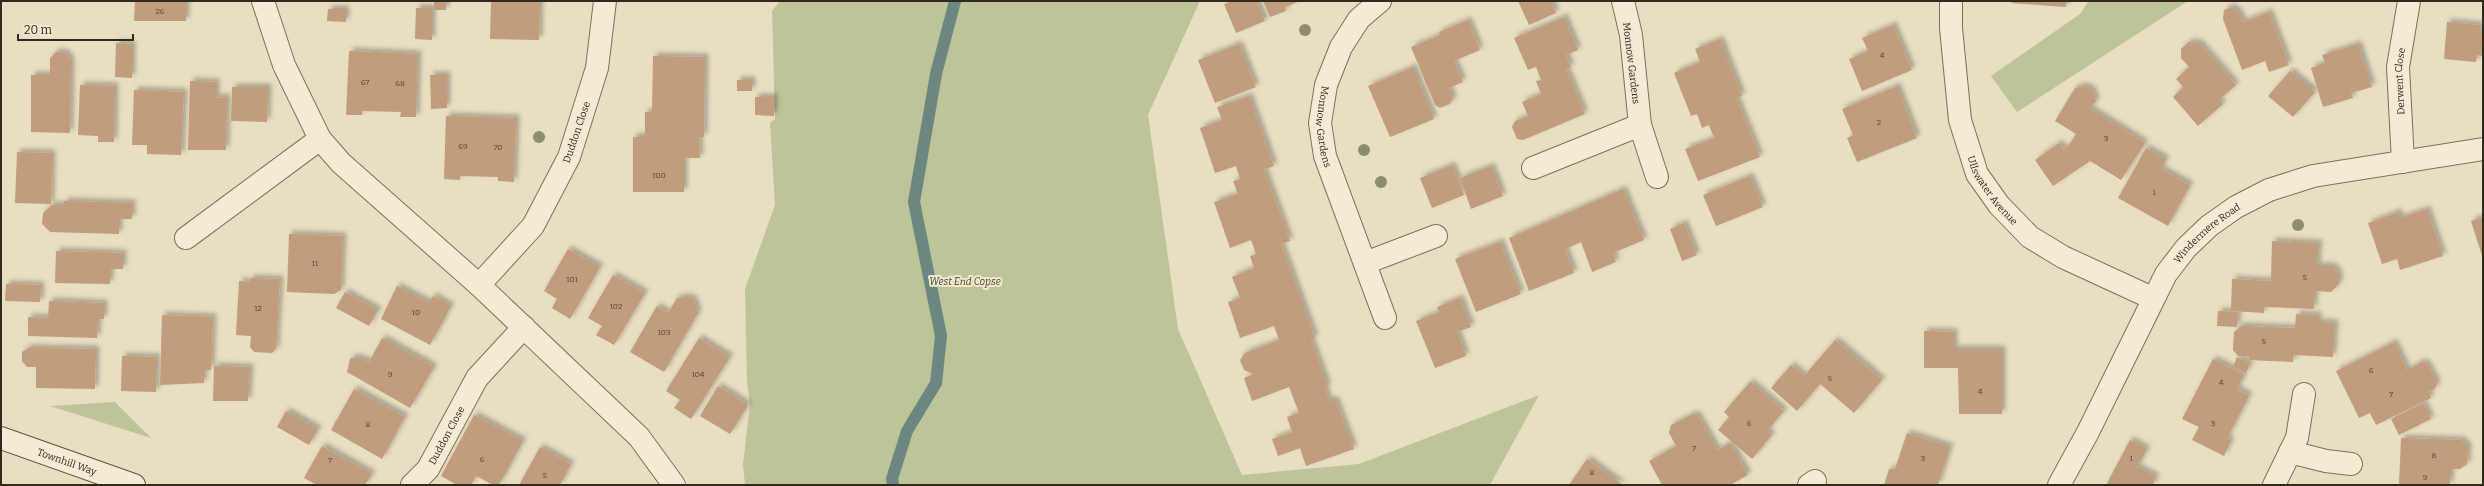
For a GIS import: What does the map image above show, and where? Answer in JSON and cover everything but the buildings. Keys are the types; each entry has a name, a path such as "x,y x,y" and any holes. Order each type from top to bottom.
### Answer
{"street":[{"path":"263,1 284,64 320,139 341,163 479,285 639,437 674,485"},
{"name":"Duddon Close","path":"479,285 533,226 569,156 597,68 605,1"},
{"name":"Monnow Gardens","path":"1380,1 1359,20 1341,47 1326,85 1320,123 1325,156 1385,318"},
{"name":"Monnow Gardens","path":"1623,1 1631,36 1640,125 1657,177"},
{"name":"Ullswater Avenue","path":"1951,1 1951,28 1960,120 1977,174 1999,205 2030,238 2071,261 2152,298"},
{"name":"Derwent Close","path":"2403,162 2398,67 2409,1"},
{"path":"1533,168 1640,125"},
{"path":"186,238 320,139"},
{"name":"Windermere Road","path":"2059,485 2088,432 2152,298 2166,274 2186,248 2209,226 2236,208 2270,190 2313,176 2483,149"},
{"path":"1365,263 1436,236"},
{"name":"Duddon Close","path":"412,485 428,469 477,378 524,327"},
{"path":"2274,485 2297,438 2304,394"},
{"name":"Townhill Way","path":"1,438 134,485"},
{"path":"2290,452 2326,461 2351,464"}],"green space":[{"name":"West End Copse","path":"780,1 1200,1 1148,115 1178,329 1242,475 1359,464 1539,395 1490,485 745,485 743,464 750,405 747,381 745,289 775,205 770,123 775,119 772,11"},
{"path":"2089,1 2188,1 2017,112 1991,76 2080,14"},
{"path":"115,402 151,438 50,406"}],"waterway":[{"path":"893,485 892,479 907,431 936,383 941,336 914,202 936,74 955,1"}]}
